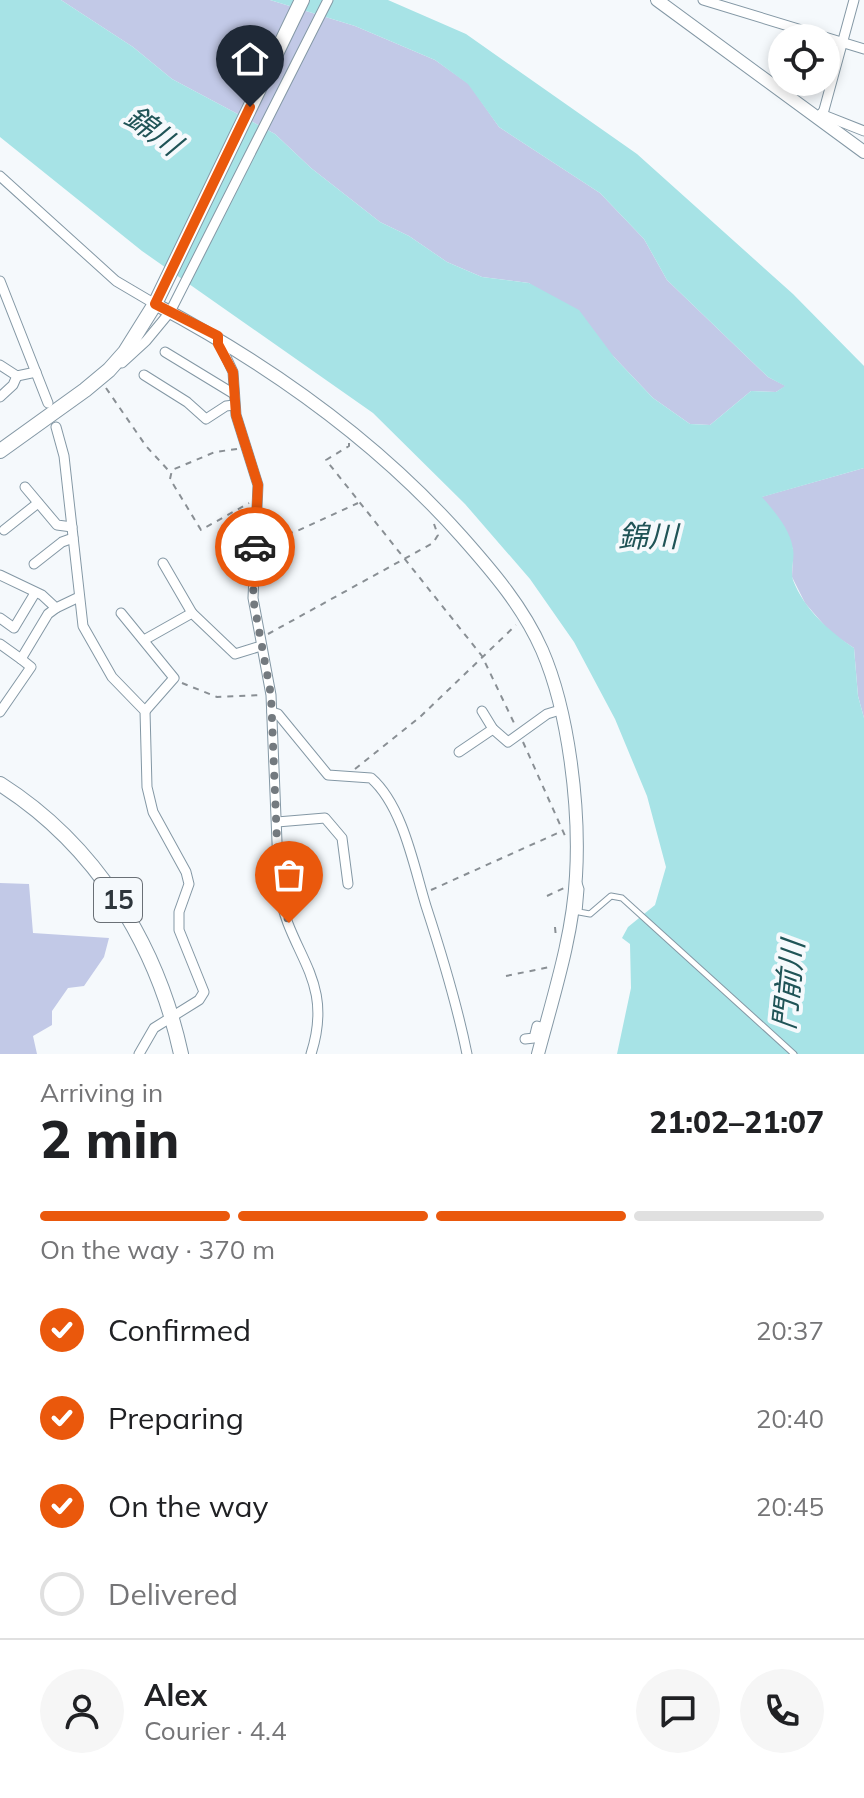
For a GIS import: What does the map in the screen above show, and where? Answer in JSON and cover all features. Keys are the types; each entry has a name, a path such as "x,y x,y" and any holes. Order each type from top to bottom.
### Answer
{"main road":[{"path":"0,451 109,370 125,352 156,299 302,0"},
{"name":"15","path":"0,784 65,836 107,884 143,943 172,1019 181,1054"}],"street":[{"path":"109,370 137,352 170,312 328,0"},
{"path":"657,0 820,116 864,152"},
{"path":"703,0 864,49"},
{"path":"820,116 854,0"},
{"path":"820,116 864,131"},
{"path":"0,176 108,274 156,299 170,312 218,336 300,391 359,438 451,525 510,595 530,626 550,671 573,784 571,879 562,963 538,1054"},
{"path":"1,286 48,403"},
{"path":"218,336 218,344 233,372 234,400 258,485 253,598 271,695 282,906 317,987 318,1025 311,1054"},
{"path":"165,352 234,400"},
{"path":"0,365 17,376 36,372"},
{"path":"144,375 187,402 206,419 234,400"},
{"path":"0,397 13,385 17,376"},
{"path":"56,427 64,456 83,626 112,677 145,711 147,787 153,812 186,872 189,884 179,912 179,930 204,992 199,1000 154,1028 139,1054"},
{"path":"25,487 57,525 72,527"},
{"path":"4,530 38,503"},
{"path":"34,564 62,542 73,538"},
{"path":"163,563 192,613 235,654 261,642"},
{"path":"0,575 48,599 56,608"},
{"path":"0,618 14,628 35,593"},
{"path":"21,659 48,614 79,597"},
{"path":"121,613 174,678 145,711"},
{"path":"144,640 192,613"},
{"path":"0,644 31,667 0,712"},
{"path":"482,711 493,729 508,742 547,714 560,710"},
{"path":"272,712 278,714 328,775 371,778 384,793 405,838 423,894 448,973 467,1054"},
{"path":"459,752 493,729"},
{"path":"277,822 325,818 342,838 348,884"},
{"path":"525,1039 534,1038 537,1026 545,1028"}],"lane":[{"path":"571,879 581,889 579,912 590,914 611,896 622,898 794,1054"}],"path":[{"path":"105,387 146,446 169,472 181,500 201,530 259,499"},
{"path":"350,438 349,446 326,460 482,656 561,832 423,894"},
{"path":"169,472 215,452 246,448"},
{"path":"255,542 297,531 359,502"},
{"path":"261,642 433,543 438,535 434,524"},
{"path":"346,777 411,725 482,656 517,628 513,616"},
{"path":"174,678 202,693 217,697 271,695"},
{"path":"547,896 564,890 571,879"},
{"path":"555,927 555,943 560,943"},
{"path":"506,976 550,968"}],"shaded area":[{"path":"61,0 270,0 355,26 435,60 469,84 499,127 600,193 644,239 667,280 768,377 786,386 776,392 751,391 710,425 690,424 653,398 614,357 529,283 482,277 447,262 409,236 380,222 311,168 275,134 172,79 133,47"},
{"path":"864,468 864,718 858,696 854,648 831,633 805,603 792,577 793,549 761,497"},
{"path":"0,883 29,884 33,933 109,938 104,957 84,986 68,988 52,1011 52,1025 33,1036 37,1054 0,1054"}],"water":[{"name":"錦川","path":"0,0 61,0 133,47 172,79 275,134 311,168 380,222 409,236 447,262 482,277 529,283 579,310 614,357 653,398 690,424 710,425 751,391 776,392 785,386 768,377 667,280 644,239 600,193 499,127 468,84 435,60 355,26 270,0 388,0 466,34 637,154 793,294 864,366 864,468 762,497 789,535 793,580 798,591 827,627 854,648 858,696 864,718 864,1054 617,1054 631,988 630,944 622,938 628,927 655,905 666,867 647,796 615,719 574,642 530,579 465,504 373,413 142,251 0,137"}],"way so far":[{"path":"255,547 254,609 271,695 279,891 289,923"}],"route":[{"path":"250,107 155,304 218,336 218,344 229,362 235,384 236,415 258,485 255,547"}],"water label":[{"name":"門前川","path":"789,985"}]}
